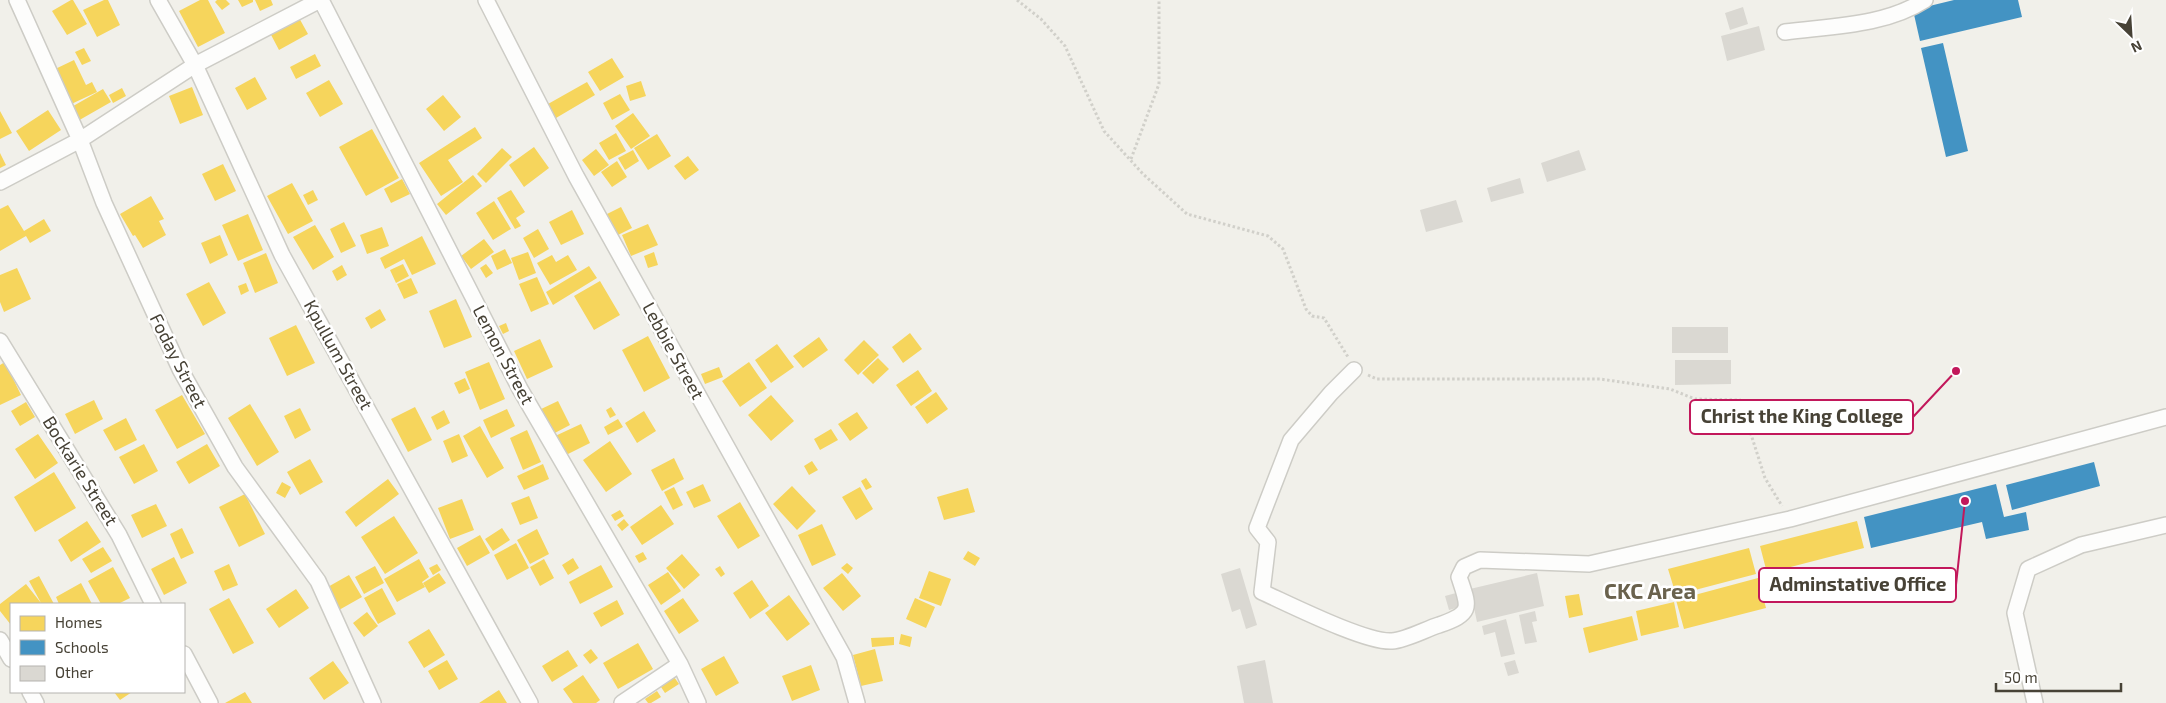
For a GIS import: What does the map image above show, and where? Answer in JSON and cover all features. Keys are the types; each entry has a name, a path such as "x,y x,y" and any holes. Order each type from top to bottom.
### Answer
{"street":[{"name":"Foday Street","path":"18,0 80,140 104,203 180,370 234,467 318,581 373,703"},
{"name":"Kpullum Street","path":"158,0 195,65 282,255 530,703"},
{"path":"0,182 80,140 195,65 321,0"},
{"name":"Lemon Street","path":"321,0 520,389 680,664 698,703"},
{"name":"Lebbie Street","path":"486,0 576,176 844,657 856,703"},
{"path":"1785,32 1870,21 1914,8 1925,0"},
{"name":"Bockarie Street","path":"0,341 119,534 153,603"},
{"path":"1354,370 1320,405 1291,440 1257,528 1268,542 1262,592 1350,630 1374,638 1392,641 1455,620 1465,612 1468,603 1459,577 1464,568 1480,560 1589,564 1790,519 2166,418"},
{"path":"2034,703 2015,613 2028,569 2081,545 2166,525"},
{"path":"0,640 10,657"},
{"path":"185,656 210,703"},
{"path":"622,703 680,664"}],"path":[{"path":"1017,0 1041,19 1065,46 1104,131 1187,214 1268,236 1282,249 1306,309 1312,316 1324,318 1354,370 1377,379 1600,380 1670,389 1695,399 1740,400 1765,478 1790,519"},
{"path":"1131,160 1159,84 1159,0"}],"building: Homes":[{"path":"73,0 87,24 67,35 52,11"},
{"path":"108,0 120,25 97,37 83,10"},
{"path":"200,0 208,0 225,33 198,47 179,11"},
{"path":"217,0 226,0 230,4 222,10 215,2"},
{"path":"238,0 253,0 253,2 242,7"},
{"path":"255,0 271,0 273,5 260,11"},
{"path":"298,16 308,34 279,50 269,31"},
{"path":"84,48 91,61 82,65 75,52"},
{"path":"315,54 321,66 296,79 290,67"},
{"path":"612,58 624,77 600,91 588,72"},
{"path":"74,60 86,85 92,82 97,92 67,106 51,71"},
{"path":"255,77 267,99 247,110 235,88"},
{"path":"329,80 343,104 320,117 306,93"},
{"path":"641,81 646,96 630,101 626,86"},
{"path":"587,82 595,95 556,118 548,104"},
{"path":"192,87 203,115 180,124 169,96"},
{"path":"122,88 126,96 113,103 109,95"},
{"path":"103,89 111,102 76,122 68,109"},
{"path":"620,94 630,110 612,120 603,103"},
{"path":"443,95 461,117 444,131 426,109"},
{"path":"48,110 61,130 29,151 16,131"},
{"path":"0,111 12,133 0,139"},
{"path":"633,113 650,136 631,149 615,126"},
{"path":"475,127 482,138 448,160 463,182 441,196 419,163"},
{"path":"372,129 399,178 366,196 339,147"},
{"path":"616,133 626,151 609,160 599,143"},
{"path":"657,134 671,156 648,170 634,148"},
{"path":"534,147 549,168 524,187 509,165"},
{"path":"502,148 512,157 486,183 477,174"},
{"path":"596,149 609,165 594,176 582,160"},
{"path":"633,150 639,161 625,170 618,158"},
{"path":"0,153 6,165 0,168"},
{"path":"688,156 699,170 685,180 674,166"},
{"path":"617,161 627,177 612,187 601,172"},
{"path":"223,164 236,191 215,201 202,174"},
{"path":"473,175 482,186 446,215 437,204"},
{"path":"402,179 410,194 391,203 384,189"},
{"path":"292,183 313,221 288,234 267,196"},
{"path":"313,190 318,200 308,205 303,195"},
{"path":"511,190 525,212 516,218 521,226 515,229 497,198"},
{"path":"151,196 164,219 159,221 166,235 143,248 135,235 133,236 120,214"},
{"path":"494,201 511,229 493,240 476,213"},
{"path":"8,205 24,231 44,219 51,231 30,243 26,236 0,251 0,209"},
{"path":"621,207 632,228 616,236 605,215"},
{"path":"572,210 584,234 561,245 549,222"},
{"path":"248,214 263,250 238,261 222,225"},
{"path":"344,222 356,246 341,253 330,229"},
{"path":"648,224 658,245 631,256 622,235"},
{"path":"315,225 334,257 313,270 293,237"},
{"path":"382,227 389,246 367,254 360,235"},
{"path":"538,229 549,249 534,258 523,238"},
{"path":"220,235 228,255 210,264 201,243"},
{"path":"422,236 436,264 412,275 404,259 385,269 380,258"},
{"path":"484,239 494,252 471,269 461,256"},
{"path":"505,249 512,263 497,270 491,256"},
{"path":"528,252 536,273 519,280 511,258"},
{"path":"654,252 658,265 648,268 644,256"},
{"path":"266,253 278,283 255,293 243,263"},
{"path":"552,255 556,262 568,255 577,270 550,285 537,263"},
{"path":"403,264 409,276 396,283 390,270"},
{"path":"486,264 493,273 486,278 480,268"},
{"path":"342,265 347,275 337,281 332,271"},
{"path":"589,266 597,278 553,305 546,292"},
{"path":"17,268 31,299 4,312 0,302 0,275"},
{"path":"537,277 549,304 531,312 519,284"},
{"path":"411,278 418,293 404,299 397,284"},
{"path":"600,281 620,315 594,330 574,296"},
{"path":"209,282 226,313 203,326 186,294"},
{"path":"246,283 249,291 241,295 238,286"},
{"path":"456,299 472,337 444,348 429,311"},
{"path":"380,309 386,320 371,329 365,318"},
{"path":"506,323 509,331 503,334 499,326"},
{"path":"296,325 315,363 287,376 269,338"},
{"path":"910,333 922,349 903,363 892,347"},
{"path":"648,336 670,378 644,392 622,350"},
{"path":"819,337 828,350 803,368 793,356"},
{"path":"540,339 553,367 527,379 514,351"},
{"path":"864,340 879,355 858,375 844,360"},
{"path":"777,344 794,367 771,383 755,360"},
{"path":"878,358 889,369 873,384 862,373"},
{"path":"5,362 21,395 0,405 0,365"},
{"path":"489,362 505,399 480,410 465,372"},
{"path":"749,362 767,388 740,407 722,381"},
{"path":"719,367 723,377 705,384 701,374"},
{"path":"918,370 932,391 911,406 896,385"},
{"path":"465,378 470,389 459,394 454,383"},
{"path":"936,392 948,409 927,424 915,407"},
{"path":"182,395 205,434 177,449 155,410"},
{"path":"771,395 794,421 771,441 748,415"},
{"path":"94,400 103,419 75,434 65,414"},
{"path":"558,401 570,425 551,435 539,410"},
{"path":"26,402 35,417 20,426 11,411"},
{"path":"250,404 279,452 257,466 228,418"},
{"path":"415,407 432,440 408,452 391,419"},
{"path":"611,407 616,415 610,418 606,410"},
{"path":"300,408 311,430 295,439 284,416"},
{"path":"507,409 515,426 491,438 483,420"},
{"path":"444,410 450,423 437,430 431,417"},
{"path":"644,411 656,431 637,443 625,423"},
{"path":"857,412 868,428 850,441 838,424"},
{"path":"126,418 137,440 115,451 103,430"},
{"path":"618,419 623,427 608,435 604,427"},
{"path":"581,424 590,443 562,457 553,437"},
{"path":"480,426 504,468 487,478 463,436"},
{"path":"831,429 838,440 820,450 814,439"},
{"path":"527,430 541,462 523,470 510,438"},
{"path":"38,434 58,463 35,479 15,449"},
{"path":"459,434 468,456 452,463 443,441"},
{"path":"610,441 632,474 606,492 583,460"},
{"path":"144,444 158,471 134,484 119,457"},
{"path":"207,444 220,466 189,484 176,462"},
{"path":"674,458 684,479 662,491 651,470"},
{"path":"310,459 323,482 300,495 287,472"},
{"path":"812,461 818,470 809,475 804,466"},
{"path":"543,464 549,479 524,490 517,476"},
{"path":"54,472 76,508 35,532 14,497"},
{"path":"866,478 872,487 866,490 861,481"},
{"path":"388,479 399,494 356,527 345,512"},
{"path":"282,482 291,487 285,498 276,493"},
{"path":"703,484 711,501 694,508 686,492"},
{"path":"792,486 816,511 797,530 773,504"},
{"path":"674,487 683,505 673,510 664,492"},
{"path":"860,487 873,509 856,520 842,497"},
{"path":"968,488 975,512 944,520 937,497"},
{"path":"245,494 265,534 239,547 219,507"},
{"path":"529,496 538,518 520,525 511,503"},
{"path":"462,499 474,530 450,539 438,508"},
{"path":"740,502 760,536 738,549 717,516"},
{"path":"156,504 167,526 142,538 131,515"},
{"path":"661,505 674,524 642,545 630,527"},
{"path":"620,510 624,516 615,521 611,515"},
{"path":"394,516 418,553 385,574 361,537"},
{"path":"624,519 629,525 622,531 617,525"},
{"path":"87,521 101,542 71,562 58,540"},
{"path":"1857,521 1864,548 1767,573 1760,546"},
{"path":"822,524 836,555 812,566 798,535"},
{"path":"182,528 194,553 181,559 170,534"},
{"path":"502,528 510,540 493,551 485,539"},
{"path":"537,529 549,554 530,564 517,540"},
{"path":"480,535 490,553 467,566 457,548"},
{"path":"516,543 529,568 507,580 494,555"},
{"path":"103,547 112,561 91,573 82,559"},
{"path":"1749,548 1756,574 1676,595 1668,569"},
{"path":"968,551 980,558 975,566 963,559"},
{"path":"643,552 647,559 639,563 635,556"},
{"path":"682,554 700,575 684,589 666,568"},
{"path":"174,557 187,583 164,595 151,569"},
{"path":"573,558 579,568 568,575 562,565"},
{"path":"419,559 429,577 422,582 425,587 397,602 384,579"},
{"path":"544,559 554,578 540,586 530,567"},
{"path":"847,563 853,568 848,574 841,568"},
{"path":"229,564 238,585 223,591 214,571"},
{"path":"437,564 441,570 433,575 429,568"},
{"path":"601,565 613,587 580,604 569,582"},
{"path":"375,566 384,583 364,594 355,577"},
{"path":"720,566 725,574 721,577 715,569"},
{"path":"113,567 130,598 120,603 100,603 88,581"},
{"path":"929,571 951,579 941,606 919,598"},
{"path":"668,572 681,591 661,605 648,585"},
{"path":"439,573 446,583 429,593 423,583"},
{"path":"842,573 861,596 843,611 823,588"},
{"path":"349,575 362,597 339,610 326,588"},
{"path":"39,576 53,603 41,603 29,581"},
{"path":"1758,578 1766,608 1684,629 1676,600"},
{"path":"752,580 769,606 750,619 733,593"},
{"path":"81,583 91,603 59,603 56,597"},
{"path":"26,584 41,603 10,603 10,624 0,611 0,604"},
{"path":"382,588 396,614 378,624 364,598"},
{"path":"296,589 309,608 279,628 266,609"},
{"path":"1579,594 1583,615 1569,618 1565,596"},
{"path":"789,595 810,624 787,641 765,613"},
{"path":"229,598 254,643 233,654 209,609"},
{"path":"683,598 699,621 679,634 664,611"},
{"path":"915,598 935,607 926,628 906,619"},
{"path":"617,600 624,614 601,627 593,613"},
{"path":"1674,602 1679,627 1641,636 1636,611"},
{"path":"367,612 378,626 364,637 353,623"},
{"path":"1632,616 1638,640 1589,653 1583,628"},
{"path":"429,629 445,655 424,668 408,642"},
{"path":"901,634 912,637 910,647 899,644"},
{"path":"894,637 894,645 872,647 871,638"},
{"path":"638,643 653,669 618,689 603,663"},
{"path":"591,649 598,658 590,664 583,655"},
{"path":"875,649 883,681 861,686 853,655"},
{"path":"568,650 578,666 552,682 542,666"},
{"path":"724,656 739,683 716,696 701,669"},
{"path":"447,660 458,679 439,690 428,671"},
{"path":"333,661 349,683 324,700 309,678"},
{"path":"811,665 820,690 792,701 782,676"},
{"path":"672,674 679,684 665,693 659,684"},
{"path":"583,675 600,700 596,703 573,703 563,689"},
{"path":"499,690 507,703 479,703"},
{"path":"657,691 661,697 648,703 645,699"},
{"path":"245,692 252,703 225,703"},
{"path":"115,693 130,693 120,700"}],"building: Schools":[{"path":"1954,0 2018,0 2022,17 1920,41 1913,10"},
{"path":"1943,43 1968,151 1946,157 1921,48"},
{"path":"2094,462 2100,486 2012,510 2006,485"},
{"path":"1996,484 2004,517 2026,512 2029,530 1986,539 1982,522 1871,548 1864,517"}],"building: Other":[{"path":"1743,7 1748,24 1730,30 1725,13"},
{"path":"1759,26 1765,50 1727,61 1721,36"},
{"path":"1579,150 1586,170 1547,182 1541,163"},
{"path":"1520,178 1524,193 1491,202 1487,188"},
{"path":"1456,200 1463,222 1426,232 1420,210"},
{"path":"1672,327 1728,327 1728,353 1672,353"},
{"path":"1675,360 1731,360 1731,384 1675,385"},
{"path":"1240,568 1257,625 1246,629 1240,609 1232,612 1221,574"},
{"path":"1537,573 1544,606 1477,622 1470,589"},
{"path":"1456,593 1460,607 1449,610 1445,596"},
{"path":"1535,611 1537,621 1532,622 1537,642 1525,644 1519,615"},
{"path":"1506,619 1515,654 1501,657 1495,632 1484,635 1482,626"},
{"path":"1265,660 1273,703 1244,703 1237,666"},
{"path":"1515,660 1519,673 1508,676 1504,663"}],"place":[{"name":"Christ the King College","path":"1956,371"},
{"name":"Adminstative Office","path":"1965,501"}],"district":[{"name":"CKC Area","path":"1650,591"}]}
